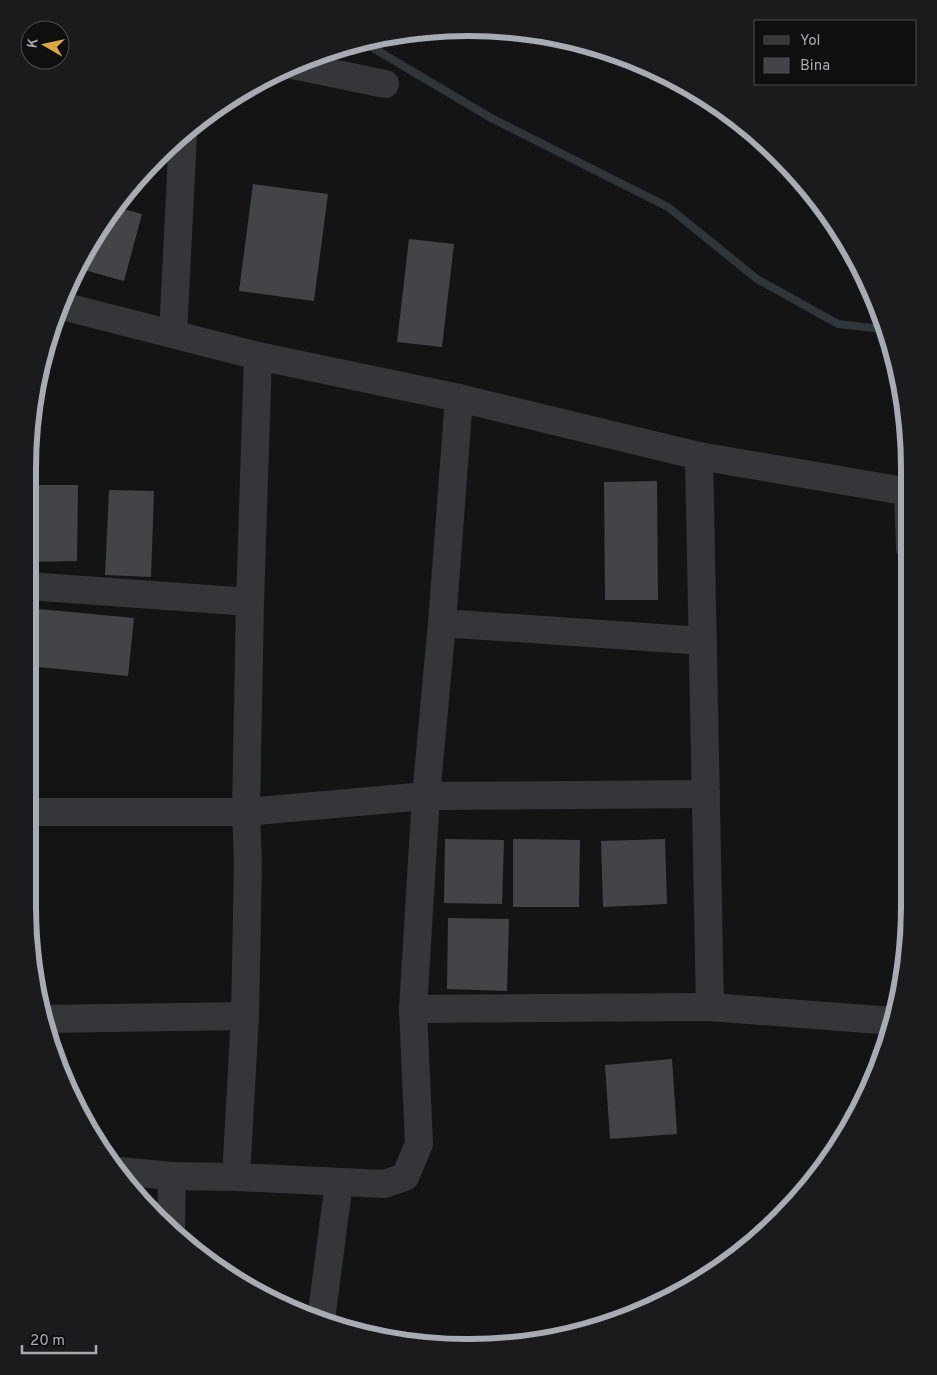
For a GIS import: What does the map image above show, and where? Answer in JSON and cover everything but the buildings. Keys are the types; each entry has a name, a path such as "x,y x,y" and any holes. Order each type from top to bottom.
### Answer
{"street":[{"path":"306,68 385,84"},
{"path":"174,334 183,144"},
{"path":"67,307 258,356 459,398 699,456 901,491"},
{"path":"236,1177 245,1016 250,602 258,356"},
{"path":"128,1173 384,1184 405,1177 419,1144 413,1009 426,796 442,623 459,398"},
{"path":"699,456 710,1007"},
{"path":"36,587 250,602"},
{"path":"442,623 703,641"},
{"path":"36,812 246,812 426,796 706,794"},
{"path":"413,1009 710,1007 885,1020"},
{"path":"51,1019 245,1016"},
{"path":"171,1220 172,1176"},
{"path":"322,1313 339,1182"}],"waterway":[{"path":"372,48 491,118 668,207 757,279 838,324 877,328"}]}
